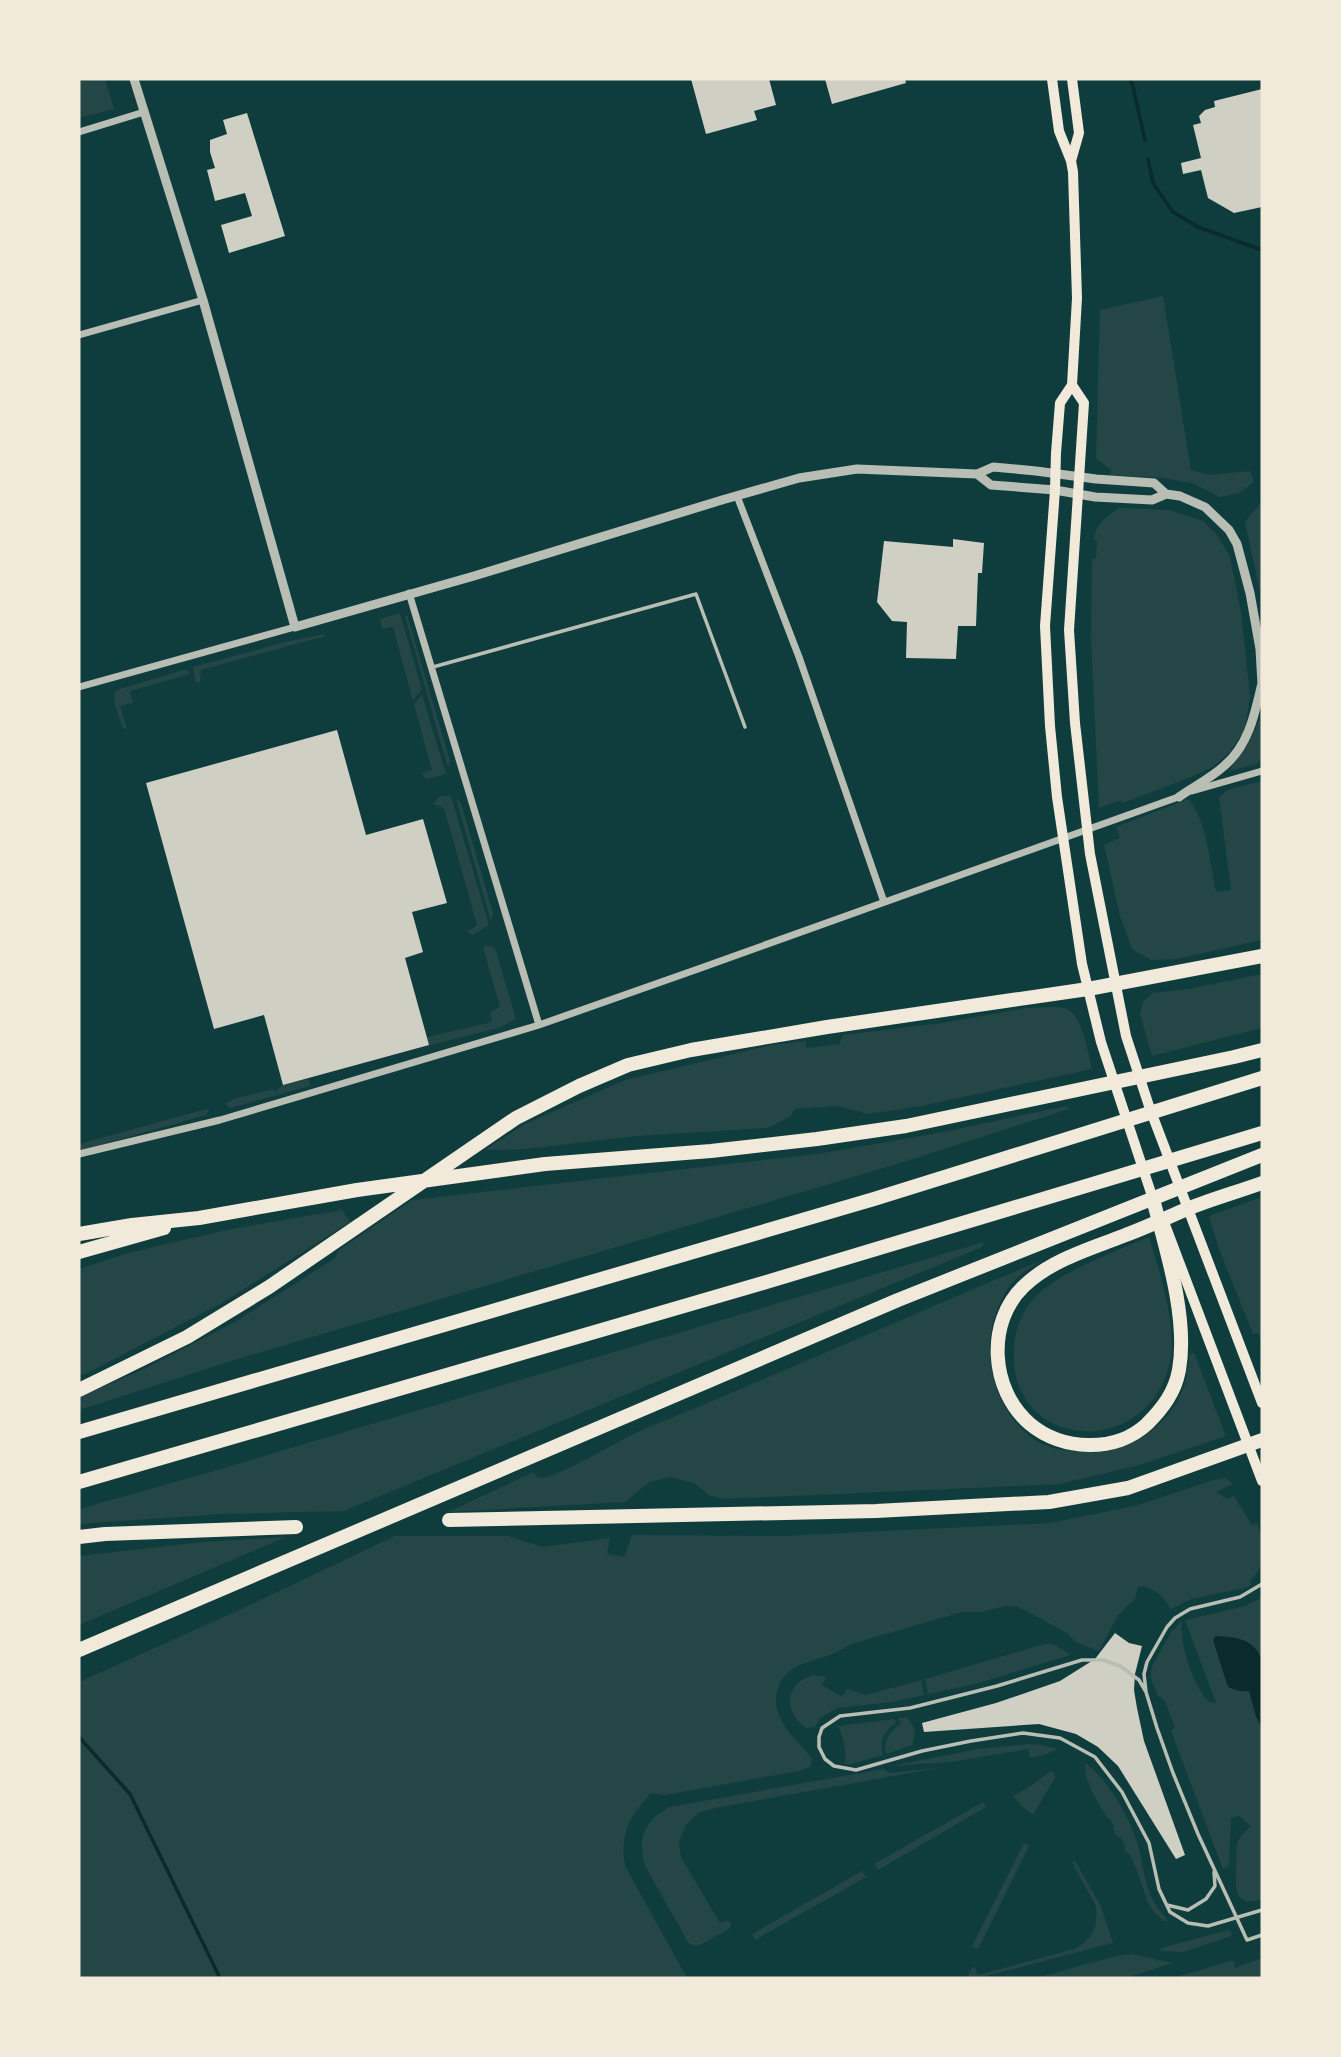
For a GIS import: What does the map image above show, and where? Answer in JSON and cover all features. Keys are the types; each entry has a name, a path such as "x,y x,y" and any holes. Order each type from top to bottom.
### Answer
{"highway":[{"path":"79,1390 187,1337 268,1287 516,1118 628,1065 691,1050 1088,989 1262,956"},
{"path":"79,1234 199,1218 357,1190 545,1164 711,1151 906,1126 1262,1050"},
{"path":"79,1433 874,1199 1262,1078"},
{"path":"79,1482 763,1283 1262,1133"},
{"path":"79,1650 898,1300 1262,1154"},
{"path":"1154,1203 1169,1244 1181,1336 1179,1369 1168,1400 1142,1428 1122,1440 1091,1446 1058,1440 1028,1423 1012,1401 1000,1375 998,1345 1004,1315 1023,1286 1042,1272 1076,1254 1190,1208 1262,1183"},
{"path":"79,1252 199,1218"},
{"path":"449,1520 876,1511 1049,1502 1128,1488 1256,1443"},
{"path":"79,1537 296,1527"}],"main road":[{"path":"1052,79 1059,131 1071,161"},
{"path":"1072,79 1079,133 1071,161 1077,298 1072,385 1060,403 1045,626 1056,797 1088,989 1101,1042 1154,1203"},
{"path":"1072,385 1084,403 1069,631 1075,723 1090,854 1126,1036 1150,1109 1262,1403"},
{"path":"1169,1244 1256,1443 1262,1481"}],"street":[{"path":"134,79 203,300 295,627"},
{"path":"79,132 144,112"},
{"path":"79,335 203,300"},
{"path":"79,687 474,576 800,478 858,469 978,474 993,467 1154,483 1166,494"},
{"path":"978,474 991,485 1055,490 1095,497 1152,500 1166,494 1181,496 1205,507 1229,530 1237,544 1250,593 1260,649 1262,684 1248,733 1238,750 1224,766 1178,797"},
{"path":"737,496 799,657 884,902"},
{"path":"408,593 539,1024"},
{"path":"79,1154 220,1120 539,1024 1178,797 1262,771"}],"lane":[{"path":"431,668 695,594 745,727"},
{"path":"1146,1692 1144,1674 1147,1662 1175,1618 1190,1609 1240,1597 1262,1584"},
{"path":"1262,1910 1238,1919 1208,1926 1188,1923 1171,1912 1159,1889 1149,1843 1122,1792 1095,1757 1060,1738 1023,1733 971,1741 922,1751 856,1770 834,1766 825,1759 819,1747 822,1728 840,1716 910,1709 1082,1660 1103,1660 1120,1666 1139,1680 1146,1692 1173,1773 1198,1834 1238,1919 1247,1940 1262,1935"},
{"path":"1167,1905 1188,1910 1206,1899 1215,1886 1213,1867"}],"shaded area":[{"path":"79,79 105,79 114,109 79,118"},
{"path":"1163,296 1191,470 1209,475 1250,471 1254,482 1239,493 1220,497 1192,483 1163,478 1110,475 1111,470 1096,458 1100,310"},
{"path":"1262,501 1262,602 1245,522"},
{"path":"1119,508 1169,510 1203,521 1218,536 1230,557 1241,612 1250,696 1245,730 1229,753 1213,767 1123,803 1121,800 1099,808 1091,637 1092,559 1096,559 1097,541 1094,539 1099,525"},
{"path":"400,613 422,689 413,701 393,627 382,629 380,619"},
{"path":"407,615 450,761 448,768 405,616"},
{"path":"325,634 201,670 200,682 196,683 193,667"},
{"path":"183,670 190,674 130,691 133,703 120,706 127,729 123,728 114,703 115,692"},
{"path":"422,694 446,774 426,779 422,773 432,770 414,705"},
{"path":"1260,720 1262,760 1257,764 1229,771 1249,741"},
{"path":"1262,781 1262,940 1176,959 1151,960 1132,949 1120,916 1104,845 1120,838 1116,827 1188,799 1204,830 1216,892 1231,890 1219,798 1227,790"},
{"path":"440,796 451,796 489,925 473,935 467,932 477,925 444,808 433,804"},
{"path":"456,798 461,803 493,913 491,922"},
{"path":"488,945 495,948 516,1019 499,1028 429,1045 427,1037 492,1022 490,1013 500,1007 483,947"},
{"path":"1262,974 1262,1028 1152,1056 1140,1014 1143,1002 1153,993"},
{"path":"1026,1008 1065,1008 1076,1018 1084,1035 1092,1069 922,1106 868,1114 837,1106 794,1109 791,1116 768,1128 636,1136 526,1149 485,1150 525,1124 625,1080 771,1045 806,1041 806,1048 840,1044 842,1035 942,1023"},
{"path":"308,1079 310,1086 230,1108 225,1104 273,1089 275,1092 283,1085"},
{"path":"1066,1106 1069,1109 897,1164 231,1361 79,1410 79,1397 144,1369 235,1322 335,1258 339,1250 412,1200 818,1154 938,1133"},
{"path":"210,1108 206,1115 79,1149 79,1144"},
{"path":"1262,1197 1262,1342 1258,1333 1253,1334 1219,1249 1209,1216"},
{"path":"342,1210 350,1222 222,1303 79,1376 79,1269 128,1253 231,1229"},
{"path":"1149,1237 1172,1333 1170,1362 1157,1394 1135,1416 1109,1429 1081,1431 1054,1424 1032,1408 1018,1382 1014,1348 1023,1314 1036,1296 1060,1278"},
{"path":"984,1242 982,1247 344,1511 221,1514 79,1524 79,1509"},
{"path":"1045,1259 1020,1275 1008,1288 998,1307 992,1328 990,1349 997,1390 1006,1409 1019,1426 1039,1443 1060,1449 1094,1452 1128,1444 1158,1426 1170,1413 1186,1380 1190,1354 1194,1353 1226,1436 1136,1466 1060,1484 724,1499 709,1495 694,1483 670,1477 649,1482 625,1502 448,1512 534,1472 537,1477 549,1477 642,1430"},
{"path":"1226,1478 1233,1484 1216,1492 1227,1499 1234,1496 1252,1525 1257,1523 1261,1538 1262,1561 1250,1581 1251,1585 1191,1599 1171,1609 1158,1593 1138,1586 1135,1599 1118,1615 1099,1651 1075,1642 1067,1633 1017,1606 982,1612 962,1612 851,1644 800,1665 779,1684 776,1699 780,1718 812,1758 811,1766 799,1771 664,1795 651,1793 628,1826 624,1844 625,1866 687,1978 79,1978 79,1682 395,1536 508,1536 542,1547 610,1538 607,1554 624,1557 632,1535 781,1536 1051,1523 1138,1505"},
{"path":"286,1537 79,1625 79,1556 203,1542"},
{"path":"1262,1597 1262,1899 1246,1901 1238,1895 1237,1849 1239,1839 1250,1826 1239,1816 1231,1818 1229,1863 1223,1869 1171,1731 1175,1728 1165,1701 1158,1696 1151,1673 1152,1666 1171,1632 1182,1621 1185,1652 1193,1675 1203,1695 1209,1702 1216,1703 1185,1620 1245,1606"},
{"path":"1216,1636 1244,1640 1259,1653 1262,1660 1262,1727 1256,1717 1249,1691 1228,1687 1213,1640"},
{"path":"1050,1644 1071,1655 975,1684 928,1694 925,1679"},
{"path":"813,1675 826,1677 822,1685 842,1697 847,1689 866,1695 921,1680 924,1695 893,1702 837,1708 820,1718 815,1727 806,1728 793,1714 790,1698 796,1685"},
{"path":"907,1717 914,1730 912,1745 886,1754 888,1736 901,1724 899,1718"},
{"path":"894,1719 896,1722 882,1741 883,1755 845,1764 844,1744 838,1726"},
{"path":"1030,1744 1057,1749 1030,1758 1028,1749 951,1762 892,1766 978,1749"},
{"path":"1085,1763 1111,1790 1125,1814 1136,1838 1150,1894 1167,1919 1166,1922 1153,1911 1134,1861 1092,1792"},
{"path":"944,1767 698,1813 686,1825 679,1842 681,1857 720,1923 728,1920 731,1925 700,1945 691,1945 688,1942 645,1866 642,1847 645,1831 654,1818 670,1807 883,1769 890,1773"},
{"path":"1051,1771 1056,1776 1033,1815 1013,1796"},
{"path":"983,1802 986,1807 878,1870 874,1864"},
{"path":"1024,1843 1029,1846 978,1949 972,1946"},
{"path":"1075,1861 1101,1906 1113,1943 979,1978 967,1978 975,1967 978,1975 1074,1949 1086,1941 1096,1925 1096,1911 1095,1904 1072,1862"},
{"path":"862,1871 866,1877 755,1940 752,1934"},
{"path":"1229,1930 1231,1936 1184,1952 1160,1951 1161,1948"},
{"path":"1132,1954 1173,1963 1126,1978 1036,1978 1116,1956"},
{"path":"1262,1958 1262,1978 1173,1978 1234,1960 1235,1968"}],"building":[{"path":"691,79 769,79 776,105 754,111 757,120 706,134"},
{"path":"825,79 905,79 906,83 832,104"},
{"path":"1262,89 1262,207 1234,213 1208,198 1201,170 1183,174 1181,163 1201,158 1193,125 1201,123 1199,116 1205,110 1215,107 1214,101"},
{"path":"247,113 285,236 229,253 221,225 252,216 245,193 215,201 207,170 215,168 210,152 210,140 227,134 223,120"},
{"path":"953,539 984,543 982,573 978,573 976,626 958,626 956,659 906,658 907,622 892,621 877,602 884,541 953,547"},
{"path":"337,730 366,835 423,819 447,903 412,912 423,952 405,958 429,1045 283,1085 264,1015 214,1029 146,783"},
{"path":"1115,1633 1129,1643 1142,1646 1134,1690 1144,1741 1185,1855 1176,1859 1118,1766 1098,1747 1076,1734 1039,1724 924,1732 922,1723 996,1703 1060,1681 1095,1659"}],"waterway":[{"path":"1130,79 1145,140"},
{"path":"1148,159 1153,183 1173,212 1198,227 1262,250"},
{"path":"79,1737 130,1794 220,1978"}]}
